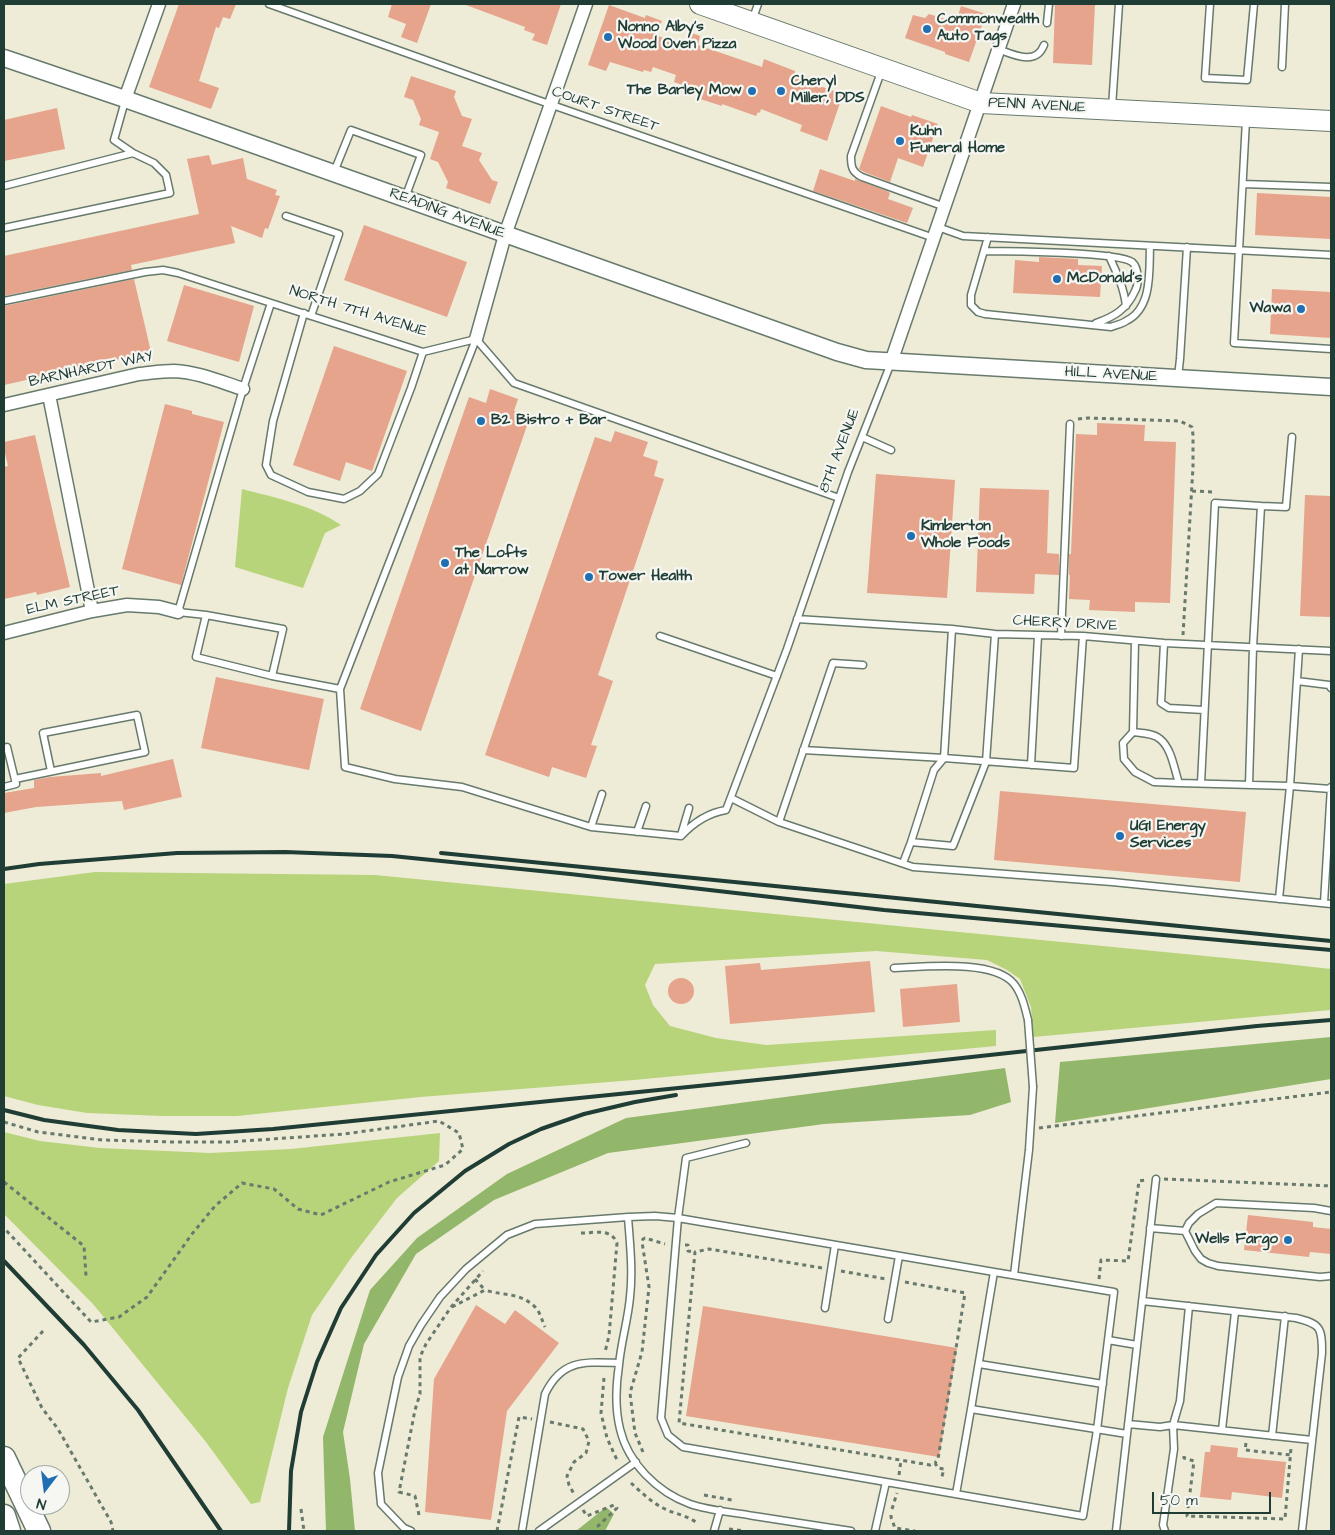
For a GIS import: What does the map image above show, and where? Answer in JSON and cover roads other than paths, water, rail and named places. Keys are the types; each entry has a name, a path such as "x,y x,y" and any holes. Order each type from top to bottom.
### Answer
{"highway":[{"path":"4,1458 30,1531"},
{"path":"4,1458 39,1531"},
{"path":"4,1516 9,1531"}],"main road":[{"name":"PENN AVENUE","path":"708,5 755,13 883,68 981,103 1331,121"}],"street":[{"path":"125,99 159,4"},
{"path":"476,339 505,235 586,4"},
{"name":"8TH AVENUE","path":"891,362 1014,4"},
{"name":"READING AVENUE","path":"4,58 125,99 837,352 866,360 891,362"},
{"name":"HILL AVENUE","path":"891,362 1331,387"},
{"name":"BARNHARDT WAY","path":"4,405 138,374 174,371 191,373 243,389"},
{"path":"49,395 92,611"},
{"name":"ELM STREET","path":"4,633 92,611 127,605 140,605 178,612"}],"lane":[{"name":"COURT STREET","path":"269,4 551,104 936,232 964,236 1331,255"},
{"path":"1047,22 1049,4"},
{"path":"1112,109 1119,4"},
{"path":"1210,4 1205,78 1247,80 1254,4"},
{"path":"1282,67 1285,4"},
{"path":"998,50 1023,58 1032,58 1042,51 1044,45"},
{"path":"883,68 851,156 851,166 855,173 862,177 945,207"},
{"path":"4,228 170,193 166,175 154,163 132,153 114,140 125,99"},
{"path":"1246,116 1234,343 1331,349"},
{"path":"334,174 351,130 421,155 405,199"},
{"path":"4,186 132,153"},
{"path":"1243,184 1331,187"},
{"path":"286,216 339,234 311,316"},
{"path":"988,237 971,295 971,305 978,312 1111,327 1128,321 1138,312 1144,301 1147,290 1150,246"},
{"path":"1178,379 1187,247"},
{"path":"984,251 1109,256 1133,262 1136,267 1138,283 1126,306 1109,319 1092,325"},
{"path":"1109,256 1120,278 1126,306"},
{"name":"NORTH 7TH AVENUE","path":"4,301 163,270 178,273 423,352 476,339"},
{"path":"272,303 243,389 178,612 283,628 272,676"},
{"path":"304,313 273,421 266,465 271,475 308,492 344,499 360,491 378,474 412,388 423,352"},
{"path":"689,808 680,836 591,827 462,787 395,779 345,767 340,689 476,339 514,383 839,498"},
{"name":"8TH AVENUE","path":"680,836 712,812 726,810 777,676 839,498 891,362"},
{"path":"1061,636 1070,424"},
{"path":"862,437 890,450"},
{"path":"1201,783 1215,503 1286,507 1292,437"},
{"path":"1249,785 1253,647 1261,506"},
{"path":"206,615 196,657 272,676 340,689"},
{"name":"CHERRY DRIVE","path":"797,619 952,629 995,634 1083,636 1164,643 1331,651"},
{"path":"902,863 911,842 934,770 944,758 952,629"},
{"path":"911,842 953,846 986,762 995,634"},
{"path":"660,636 777,676"},
{"path":"1031,765 1038,636"},
{"path":"803,750 1074,768 1083,636"},
{"path":"1135,640 1132,732 1123,743 1124,759 1135,772 1154,782 1331,789 1324,904"},
{"path":"1164,643 1161,703 1168,708 1204,710"},
{"path":"1279,899 1290,786 1300,649"},
{"path":"779,822 833,663 863,665"},
{"path":"1297,681 1329,685 1331,688"},
{"path":"15,779 145,752 137,715 43,732 51,771"},
{"path":"1132,732 1148,734 1159,738 1168,749 1179,783"},
{"path":"4,748 7,747 16,784 4,787"},
{"path":"591,827 602,794"},
{"path":"731,798 779,822 913,867 1112,882 1331,904"},
{"path":"637,832 646,806"},
{"path":"894,968 960,967 988,969 1003,975 1014,984 1023,1001 1028,1020 1033,1087 1032,1129 1014,1275"},
{"path":"411,1531 404,1528 382,1504 378,1473 398,1377 409,1346 440,1297 466,1269 508,1235 535,1224 656,1216 678,1218 1114,1292 1097,1430 1083,1516 683,1447 668,1435 661,1418 678,1218 686,1158 746,1143"},
{"path":"1116,1531 1156,1179"},
{"path":"1185,1231 1189,1223 1198,1214 1216,1204 1314,1208 1331,1211"},
{"path":"628,1217 632,1267 630,1296 619,1363 618,1409 620,1429 626,1446 636,1462 651,1481 669,1494 690,1504 851,1531"},
{"path":"1150,1228 1185,1231"},
{"path":"1185,1231 1201,1259 1218,1266 1320,1277 1331,1276"},
{"path":"825,1308 835,1245"},
{"path":"888,1319 899,1256"},
{"path":"956,1494 994,1272"},
{"path":"1142,1301 1285,1316 1311,1322 1319,1328 1322,1339 1322,1353 1302,1531"},
{"path":"1165,1531 1164,1525 1174,1449 1173,1425 1180,1401 1189,1306"},
{"path":"1222,1430 1235,1312"},
{"path":"1272,1436 1285,1316"},
{"path":"1108,1340 1137,1345"},
{"path":"522,1531 540,1420 545,1394 550,1384 573,1364 590,1362 619,1363"},
{"path":"979,1364 1103,1384"},
{"path":"971,1409 1127,1434"},
{"path":"1128,1424 1160,1427 1173,1425 1312,1440"},
{"path":"539,1531 636,1462"},
{"path":"876,1531 886,1482"},
{"path":"714,1531 720,1510"}],"railway":[{"path":"4,869 39,864 177,853 285,852 392,856 570,874 884,910 1331,950"},
{"path":"441,853 1331,941"},
{"path":"4,1110 44,1120 118,1130 196,1134 273,1129 787,1077 1257,1026 1331,1020"},
{"path":"289,1531 291,1471 301,1412 317,1362 341,1308 376,1255 414,1213 465,1171 509,1144 541,1129 584,1114 676,1095"},
{"path":"4,1261 84,1345 138,1410 221,1531"}],"place":[{"name":"Commonwealth Auto Tags","path":"927,29"},
{"name":"Nonno Alby’s Wood Oven Pizza","path":"608,37"},
{"name":"The Barley Mow","path":"752,91"},
{"name":"Cheryl Miller, DDS","path":"781,91"},
{"name":"Kuhn Funeral Home","path":"900,141"},
{"name":"McDonald's","path":"1057,279"},
{"name":"Wawa","path":"1301,309"},
{"name":"B2 Bistro + Bar","path":"481,421"},
{"name":"Kimberton Whole Foods","path":"911,536"},
{"name":"The Lofts at Narrow","path":"445,563"},
{"name":"Tower Health","path":"589,577"},
{"name":"UGI Energy Services","path":"1120,836"},
{"name":"Wells Fargo","path":"1288,1240"}]}
